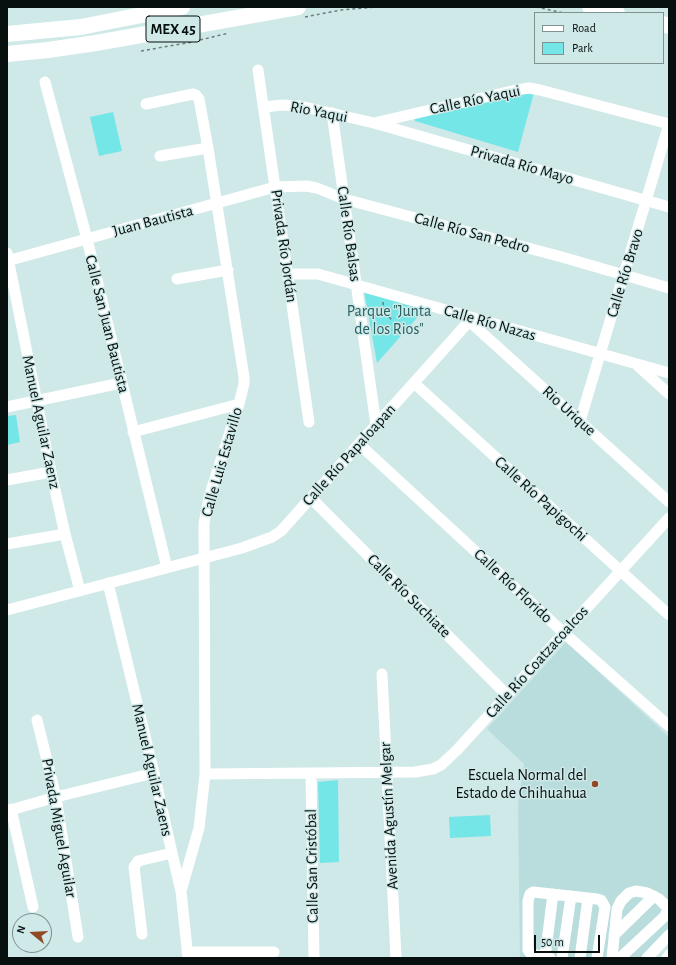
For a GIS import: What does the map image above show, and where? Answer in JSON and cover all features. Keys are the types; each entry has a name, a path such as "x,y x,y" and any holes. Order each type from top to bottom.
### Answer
{"highway":[{"name":"MEX 45","path":"7,34 81,27 182,7"},
{"name":"MEX 45","path":"7,54 96,43 298,7"},
{"path":"590,7 613,12"}],"street":[{"name":"Privada Río Jordán","path":"258,70 309,422"},
{"name":"Calle San Juan Bautista","path":"45,82 86,239 167,568"},
{"name":"Calle Río Yaqui","path":"374,123 529,88 669,124"},
{"name":"Calle Luis Estavillo","path":"146,104 193,94 199,99 228,270 244,377 244,384 239,404 205,513 205,774 199,828 181,891"},
{"name":"Rio Yaqui","path":"264,107 291,105 374,123"},
{"name":"Calle Río Balsas","path":"332,114 376,425"},
{"name":"Privada Río Mayo","path":"374,123 669,207"},
{"name":"Calle Río Bravo","path":"580,421 669,124"},
{"path":"160,156 208,148"},
{"name":"Calle Río San Pedro","path":"275,187 306,186 317,188 344,199 562,257 669,288"},
{"name":"Juan Bautista","path":"8,258 86,239 275,187"},
{"name":"Manuel Aguilar Zaenz","path":"8,258 51,472 65,534 80,590"},
{"path":"176,280 228,270"},
{"name":"Calle Río Nazas","path":"288,274 318,274 356,284 471,320 669,373"},
{"name":"Calle Río Papaloapan","path":"7,610 242,548 272,537 281,531 471,320"},
{"name":"Rio Urique","path":"471,320 669,502"},
{"path":"636,364 669,394"},
{"path":"7,407 121,383"},
{"name":"Calle Río Papigochi","path":"414,383 669,615"},
{"path":"134,432 239,404"},
{"name":"Calle Río Florido","path":"359,444 669,726"},
{"path":"7,480 51,472"},
{"name":"Calle Río Suchiate","path":"311,498 507,695"},
{"name":"Calle Río Coatzacoalcos","path":"388,773 415,772 433,769 441,765 457,750 669,518"},
{"path":"7,544 65,534"},
{"name":"Manuel Aguilar Zaens","path":"108,583 181,891 187,955"},
{"name":"Avenida Agustín Melgar","path":"382,674 396,958"},
{"name":"Privada Miguel Aguilar","path":"37,720 56,797 78,938"},
{"path":"33,907 9,810 154,772"},
{"name":"Calle San Cristóbal","path":"311,773 314,958"},
{"path":"205,774 388,773"},
{"path":"142,934 134,867 138,861 172,853"},
{"path":"612,958 618,909 621,901 629,893 636,891 647,893 659,899 667,907 665,916 620,958"},
{"path":"553,894 548,958 531,954 528,950 530,894 533,892 553,894 588,898 601,900 605,907 597,958"},
{"path":"562,958 570,896"},
{"path":"614,935 654,896"},
{"path":"580,958 588,898"},
{"path":"648,958 669,935"},
{"path":"187,955 274,952"}],"path":[{"path":"536,7 559,12"},
{"path":"141,51 192,42"},
{"path":"383,301 384,312 392,320"},
{"path":"374,316 384,312"}],"shaded area":[{"name":"Escuela Normal del Estado de Chihuahua","path":"566,642 669,737 669,927 641,958 520,958 518,804 524,764 487,729"}],"green space":[{"path":"535,89 518,152 415,121 414,117"},
{"path":"113,112 122,151 99,156 90,117"},
{"name":"Parque \"Junta de los Rios\"","path":"364,291 424,310 377,363"},
{"path":"16,415 20,442 7,445 7,416"},
{"path":"338,780 339,862 320,863 318,782"},
{"path":"490,815 491,836 450,838 449,817"}],"place":[{"name":"Escuela Normal del Estado de Chihuahua","path":"595,784"}]}
